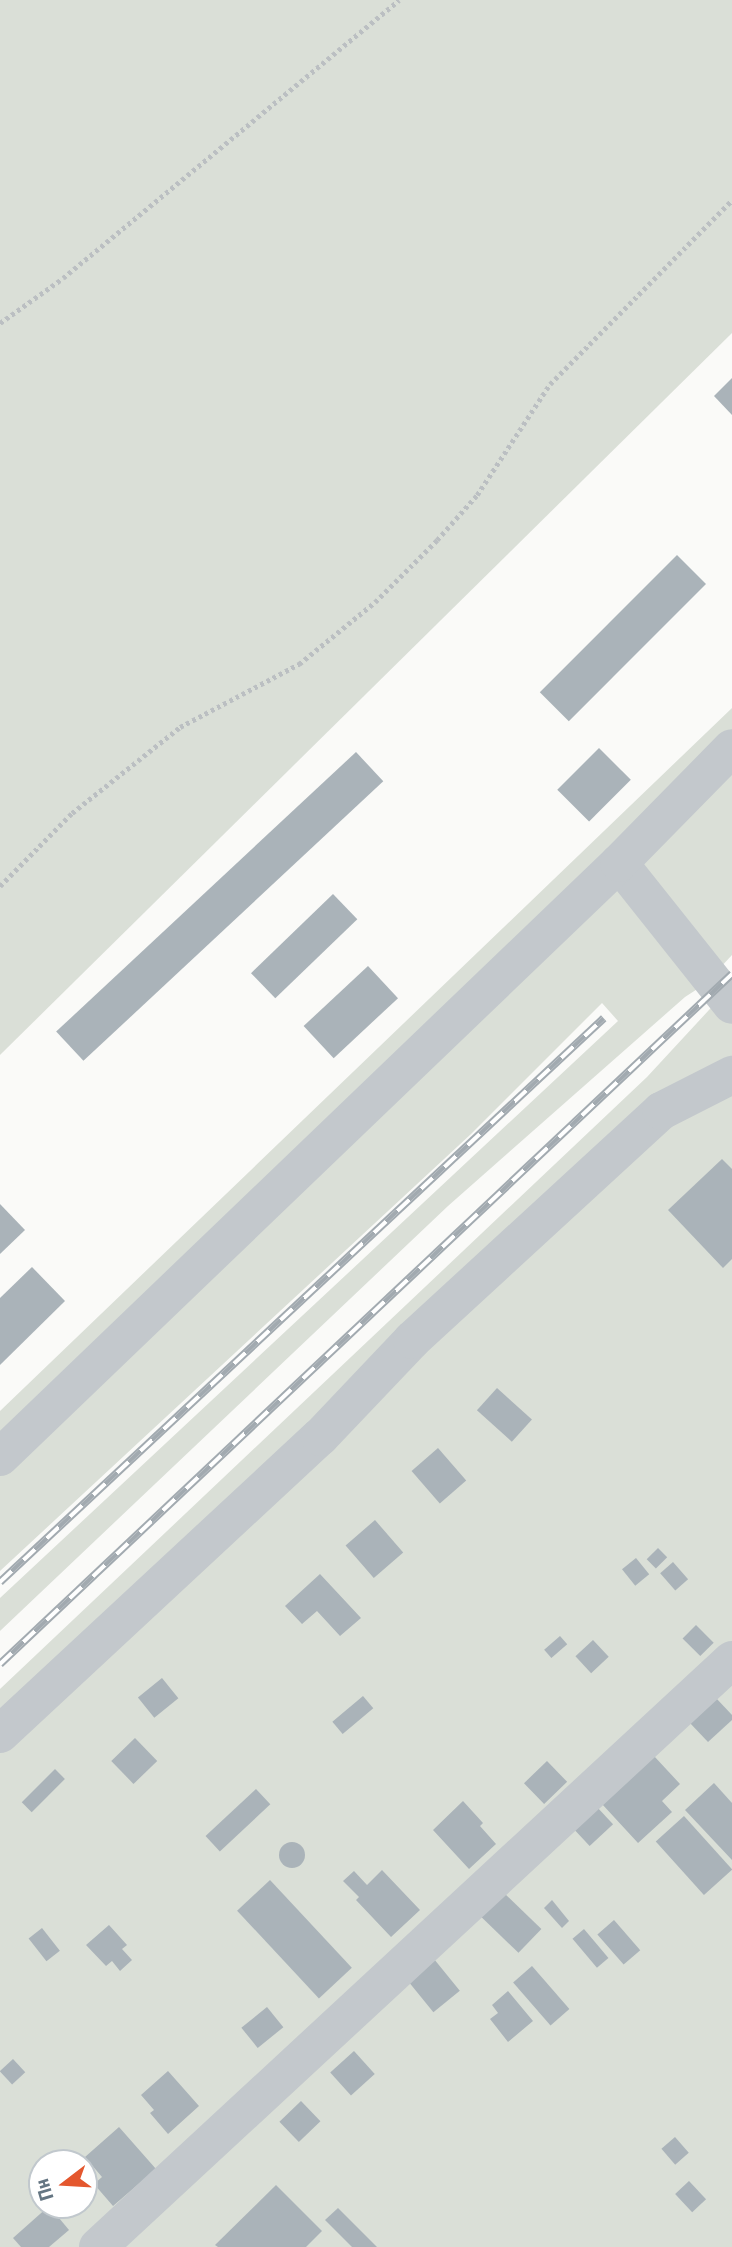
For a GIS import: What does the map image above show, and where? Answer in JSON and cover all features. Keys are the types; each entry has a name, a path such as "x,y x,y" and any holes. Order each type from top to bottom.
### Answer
{"street":[{"path":"0,1457 619,863 732,748"},
{"path":"619,863 732,1005"},
{"path":"0,1734 320,1437 412,1339 651,1120 661,1111 732,1074"},
{"path":"98,2247 732,1660"}],"path":[{"path":"0,323 64,278 398,0"},
{"path":"0,886 72,814 180,727 299,664 375,602 477,495 550,384 732,200"}],"shaded area":[{"path":"0,0 732,0 732,333 0,1055"},
{"path":"732,708 732,955 705,984 685,997 448,1206 0,1631 0,1598 618,1021 602,1003 471,1134 0,1571 0,1411"},
{"path":"721,997 732,1012 732,1065 0,1725 0,1689 647,1077"},
{"path":"732,1084 732,1652 84,2247 0,2247 0,1745 612,1162"},
{"path":"732,1672 732,2247 110,2247"}],"building":[{"path":"732,378 732,415 714,396"},
{"path":"677,555 706,584 569,721 540,692"},
{"path":"599,748 631,780 589,822 557,790"},
{"path":"356,752 383,781 83,1061 56,1032"},
{"path":"333,894 357,919 275,998 251,973"},
{"path":"368,966 398,998 334,1058 304,1026"},
{"path":"722,1159 732,1169 732,1259 723,1268 668,1210"},
{"path":"0,1204 25,1230 0,1254"},
{"path":"32,1267 65,1301 0,1365 0,1298"},
{"path":"497,1388 532,1419 512,1442 477,1410"},
{"path":"438,1448 466,1480 440,1503 412,1471"},
{"path":"375,1520 403,1552 374,1578 346,1546"},
{"path":"658,1548 667,1557 656,1569 647,1559"},
{"path":"636,1558 649,1574 635,1586 622,1569"},
{"path":"673,1562 688,1579 675,1591 660,1573"},
{"path":"320,1574 361,1618 340,1636 317,1611 302,1624 285,1606"},
{"path":"696,1625 714,1643 700,1656 683,1638"},
{"path":"560,1636 567,1644 551,1658 544,1650"},
{"path":"593,1640 609,1657 591,1673 575,1656"},
{"path":"162,1678 178,1698 154,1718 138,1698"},
{"path":"363,1696 373,1708 343,1734 332,1722"},
{"path":"716,1698 732,1715 732,1720 708,1742 689,1722"},
{"path":"135,1738 157,1761 133,1784 111,1761"},
{"path":"654,1756 680,1784 662,1801 672,1812 638,1843 602,1804"},
{"path":"547,1761 567,1782 544,1804 524,1783"},
{"path":"55,1769 65,1779 32,1812 22,1802"},
{"path":"714,1783 732,1803 732,1860 685,1810"},
{"path":"256,1789 270,1804 220,1851 206,1836"},
{"path":"463,1801 483,1823 480,1826 496,1844 469,1869 433,1830"},
{"path":"596,1806 613,1824 590,1846 573,1828"},
{"path":"684,1816 732,1869 704,1895 656,1841"},
{"path":"292,1842 302,1845 305,1855 302,1865 292,1868 282,1865 279,1855 282,1845"},
{"path":"382,1870 420,1910 391,1937 356,1900 359,1897 343,1881 354,1871 367,1885"},
{"path":"270,1880 352,1968 319,1998 237,1911"},
{"path":"504,1893 541,1929 518,1953 481,1917"},
{"path":"552,1900 569,1921 562,1928 544,1908"},
{"path":"614,1920 640,1950 624,1965 597,1934"},
{"path":"109,1925 127,1945 122,1949 132,1960 120,1971 112,1961 106,1966 86,1945"},
{"path":"42,1928 60,1951 46,1961 29,1938"},
{"path":"584,1929 608,1958 597,1968 573,1939"},
{"path":"434,1959 460,1991 433,2012 408,1980"},
{"path":"532,1966 569,2009 551,2025 513,1982"},
{"path":"508,1991 533,2021 508,2042 490,2019 498,2013 492,2005"},
{"path":"267,2007 283,2027 258,2048 241,2028"},
{"path":"354,2051 375,2074 351,2095 330,2072"},
{"path":"13,2059 25,2072 12,2084 0,2071"},
{"path":"168,2071 199,2106 168,2134 150,2113 154,2110 141,2095"},
{"path":"301,2101 320,2121 299,2142 279,2122"},
{"path":"119,2127 156,2169 113,2206 98,2189 98,2180 102,2177 98,2172 98,2149 94,2149"},
{"path":"675,2137 689,2153 675,2165 661,2149"},
{"path":"689,2181 706,2199 692,2212 675,2194"},
{"path":"276,2185 322,2231 306,2247 215,2245"},
{"path":"338,2208 377,2247 352,2247 325,2220"},
{"path":"34,2219 60,2219 69,2230 49,2247 21,2247 13,2238"}],"railway":[{"path":"0,1664 732,974"},
{"path":"0,1582 604,1018"}]}
